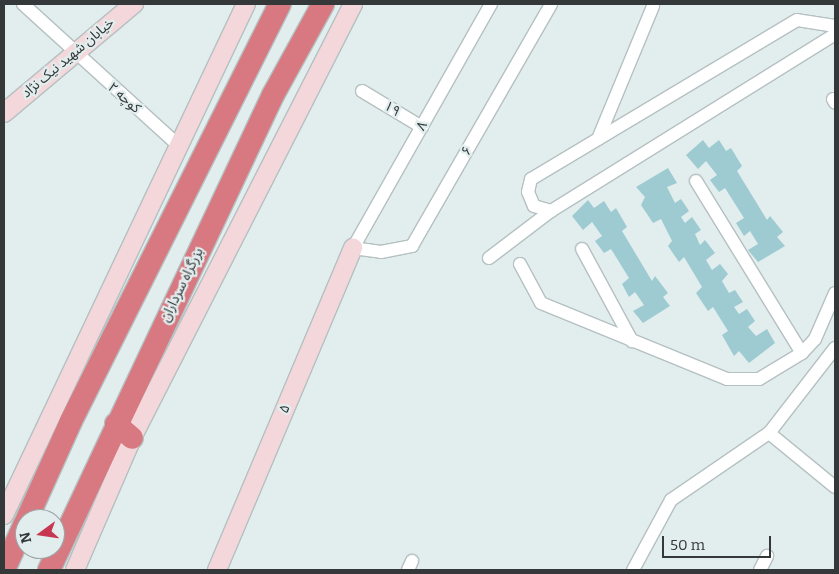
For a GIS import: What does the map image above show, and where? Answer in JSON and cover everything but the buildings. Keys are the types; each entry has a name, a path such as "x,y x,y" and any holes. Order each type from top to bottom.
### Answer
{"highway":[{"path":"31,509 71,421 280,4"},
{"name":"بزرگراه سرداران","path":"49,570 124,431 273,96 323,4"},
{"path":"243,75 273,96"},
{"path":"4,570 15,545"}],"main road":[{"name":"خیابان شهید نیک نژاد","path":"4,113 72,52 134,4"},
{"path":"4,515 177,144 246,4"},
{"path":"75,570 124,431 353,4"},
{"name":"۵","path":"217,570 354,248"}],"street":[{"name":"کوچه ۲","path":"23,4 72,52 177,144"},
{"name":"۸","path":"354,248 491,4"},
{"name":"۶","path":"354,248 381,252 412,246 551,4"},
{"path":"598,139 653,6"},
{"path":"551,211 534,206 528,192 531,179 797,20 835,26"},
{"path":"489,258 551,211 835,34"},
{"name":"۱۹","path":"362,91 422,127"},
{"path":"696,181 802,353"},
{"path":"582,249 632,341"},
{"path":"520,264 541,303 727,379 759,379 802,353 815,339 835,293"},
{"path":"633,570 671,500 769,433 835,348"},
{"path":"769,433 835,487"},
{"path":"760,570 767,556"}]}
